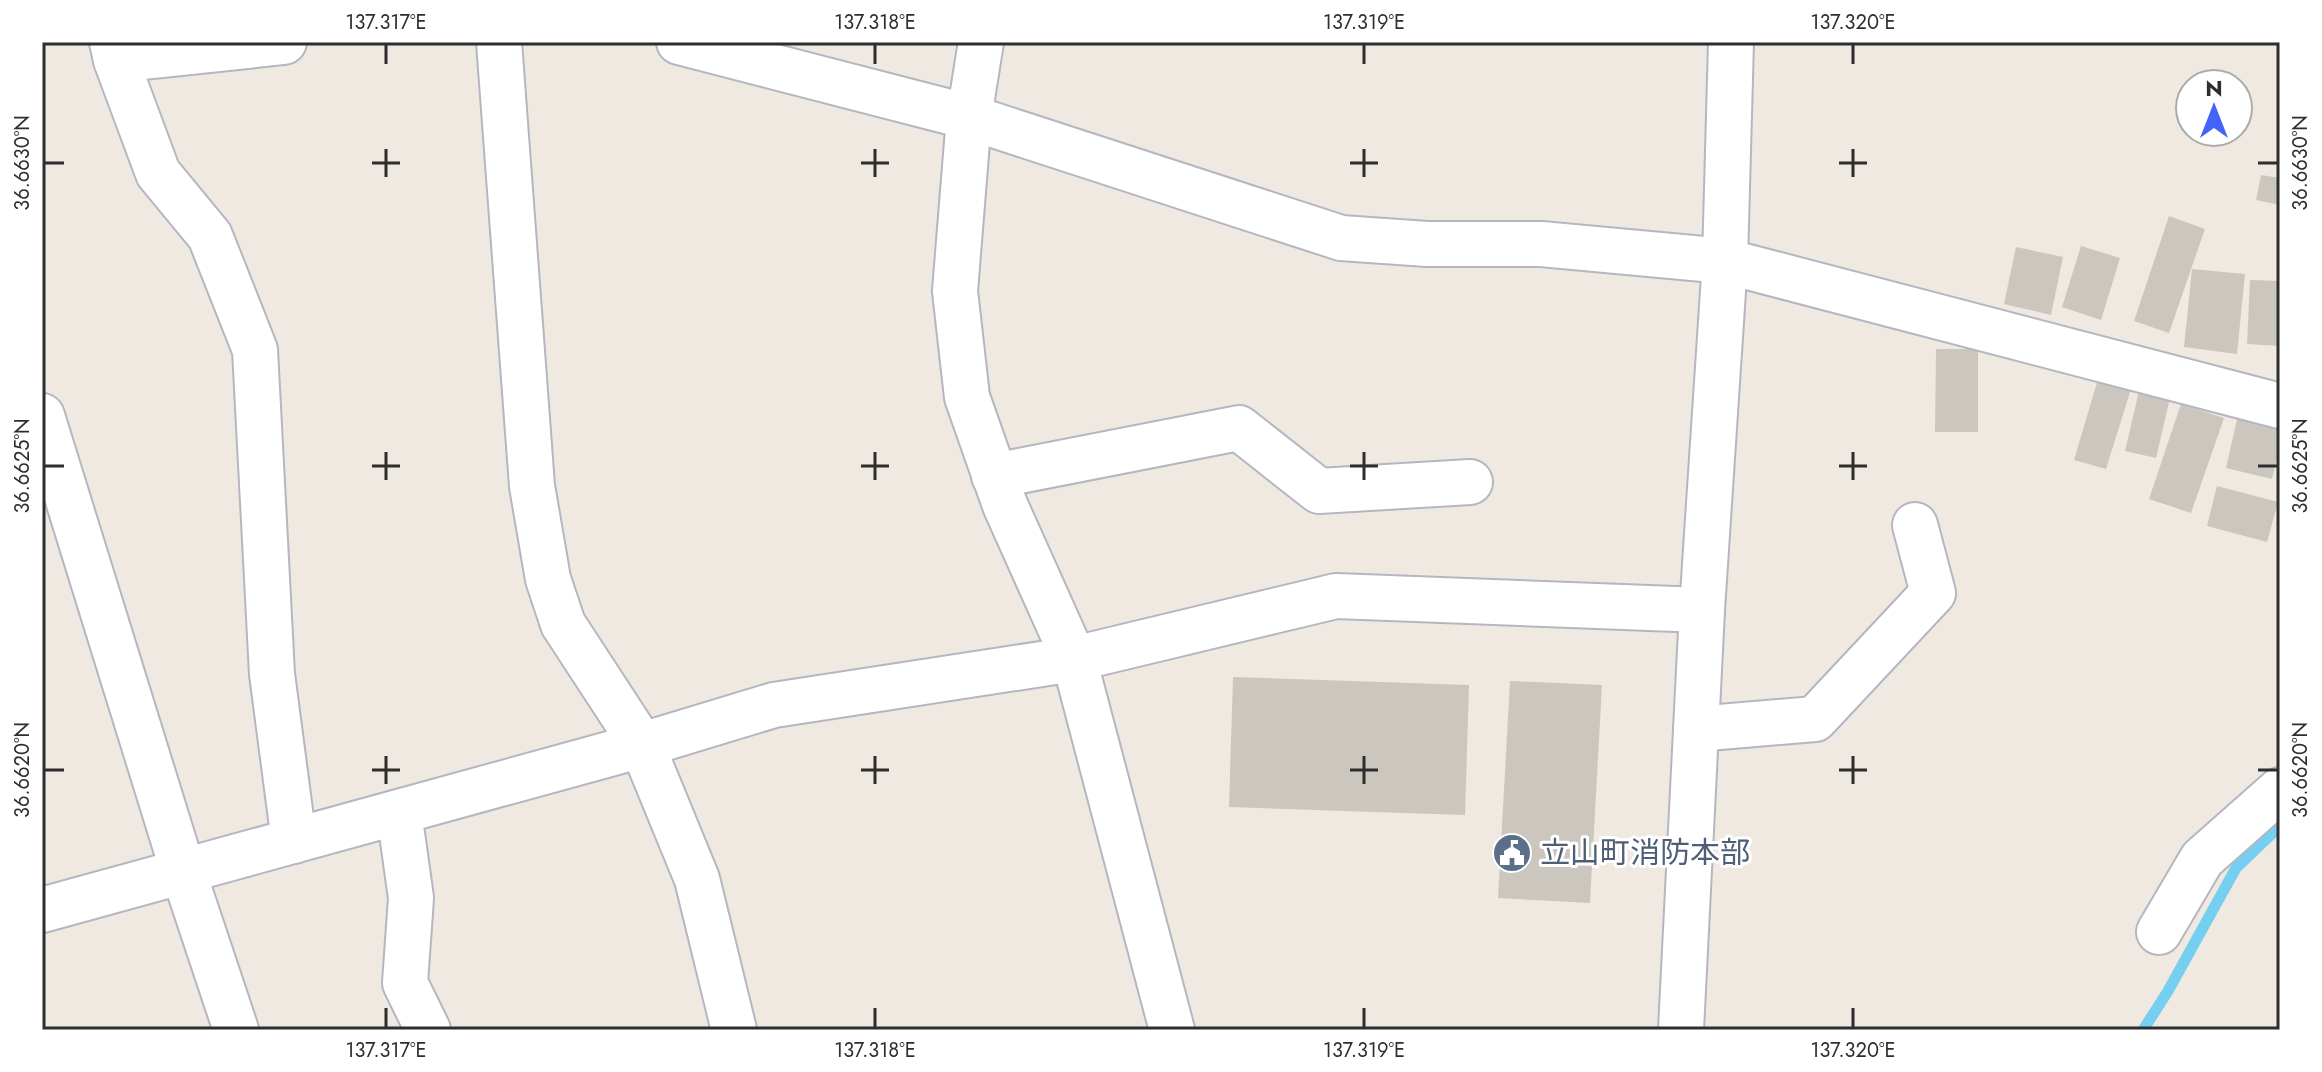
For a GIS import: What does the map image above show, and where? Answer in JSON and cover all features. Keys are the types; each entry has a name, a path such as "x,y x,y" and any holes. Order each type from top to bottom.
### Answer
{"street":[{"path":"284,42 114,51 158,173 210,236 255,350 272,674 294,841"},
{"path":"499,42 532,486 548,579 563,624 642,745 697,879 734,1030"},
{"path":"679,42 969,117 1341,238 1427,244 1541,244 1725,261 2280,406"},
{"path":"981,42 969,117 955,291 967,397 994,476 1074,659 1172,1030"},
{"path":"1681,1030 1702,610 1725,261 1731,42"},
{"path":"42,416 183,871 236,1030"},
{"path":"994,476 1239,428 1319,491 1470,482"},
{"path":"1696,729 1815,719 1933,593 1915,525"},
{"path":"42,910 642,745 774,705 1074,659 1336,596 1702,610"},
{"path":"2159,932 2202,859 2280,790"},
{"path":"399,812 411,898 405,983 428,1030"}],"building":[{"path":"2261,175 2280,178 2280,205 2256,200"},
{"path":"2169,216 2205,229 2169,333 2134,321"},
{"path":"2081,246 2120,258 2101,320 2062,307"},
{"path":"2016,247 2063,257 2051,315 2004,304"},
{"path":"2192,269 2245,274 2237,354 2184,347"},
{"path":"2250,280 2280,281 2280,346 2247,344"},
{"path":"1936,349 1978,349 1978,432 1935,432"},
{"path":"2098,379 2131,389 2106,469 2074,460"},
{"path":"2139,391 2170,398 2156,458 2125,451"},
{"path":"2181,404 2224,418 2191,513 2149,499"},
{"path":"2238,415 2280,426 2280,446 2272,479 2226,468"},
{"path":"2217,486 2278,502 2267,542 2207,526"},
{"path":"1233,677 1469,685 1465,815 1229,807"},
{"path":"1510,681 1602,685 1590,903 1498,898"}],"waterway":[{"path":"2143,1030 2236,868 2280,826"}],"place":[{"name":"立山町消防本部","path":"1512,853"}]}
